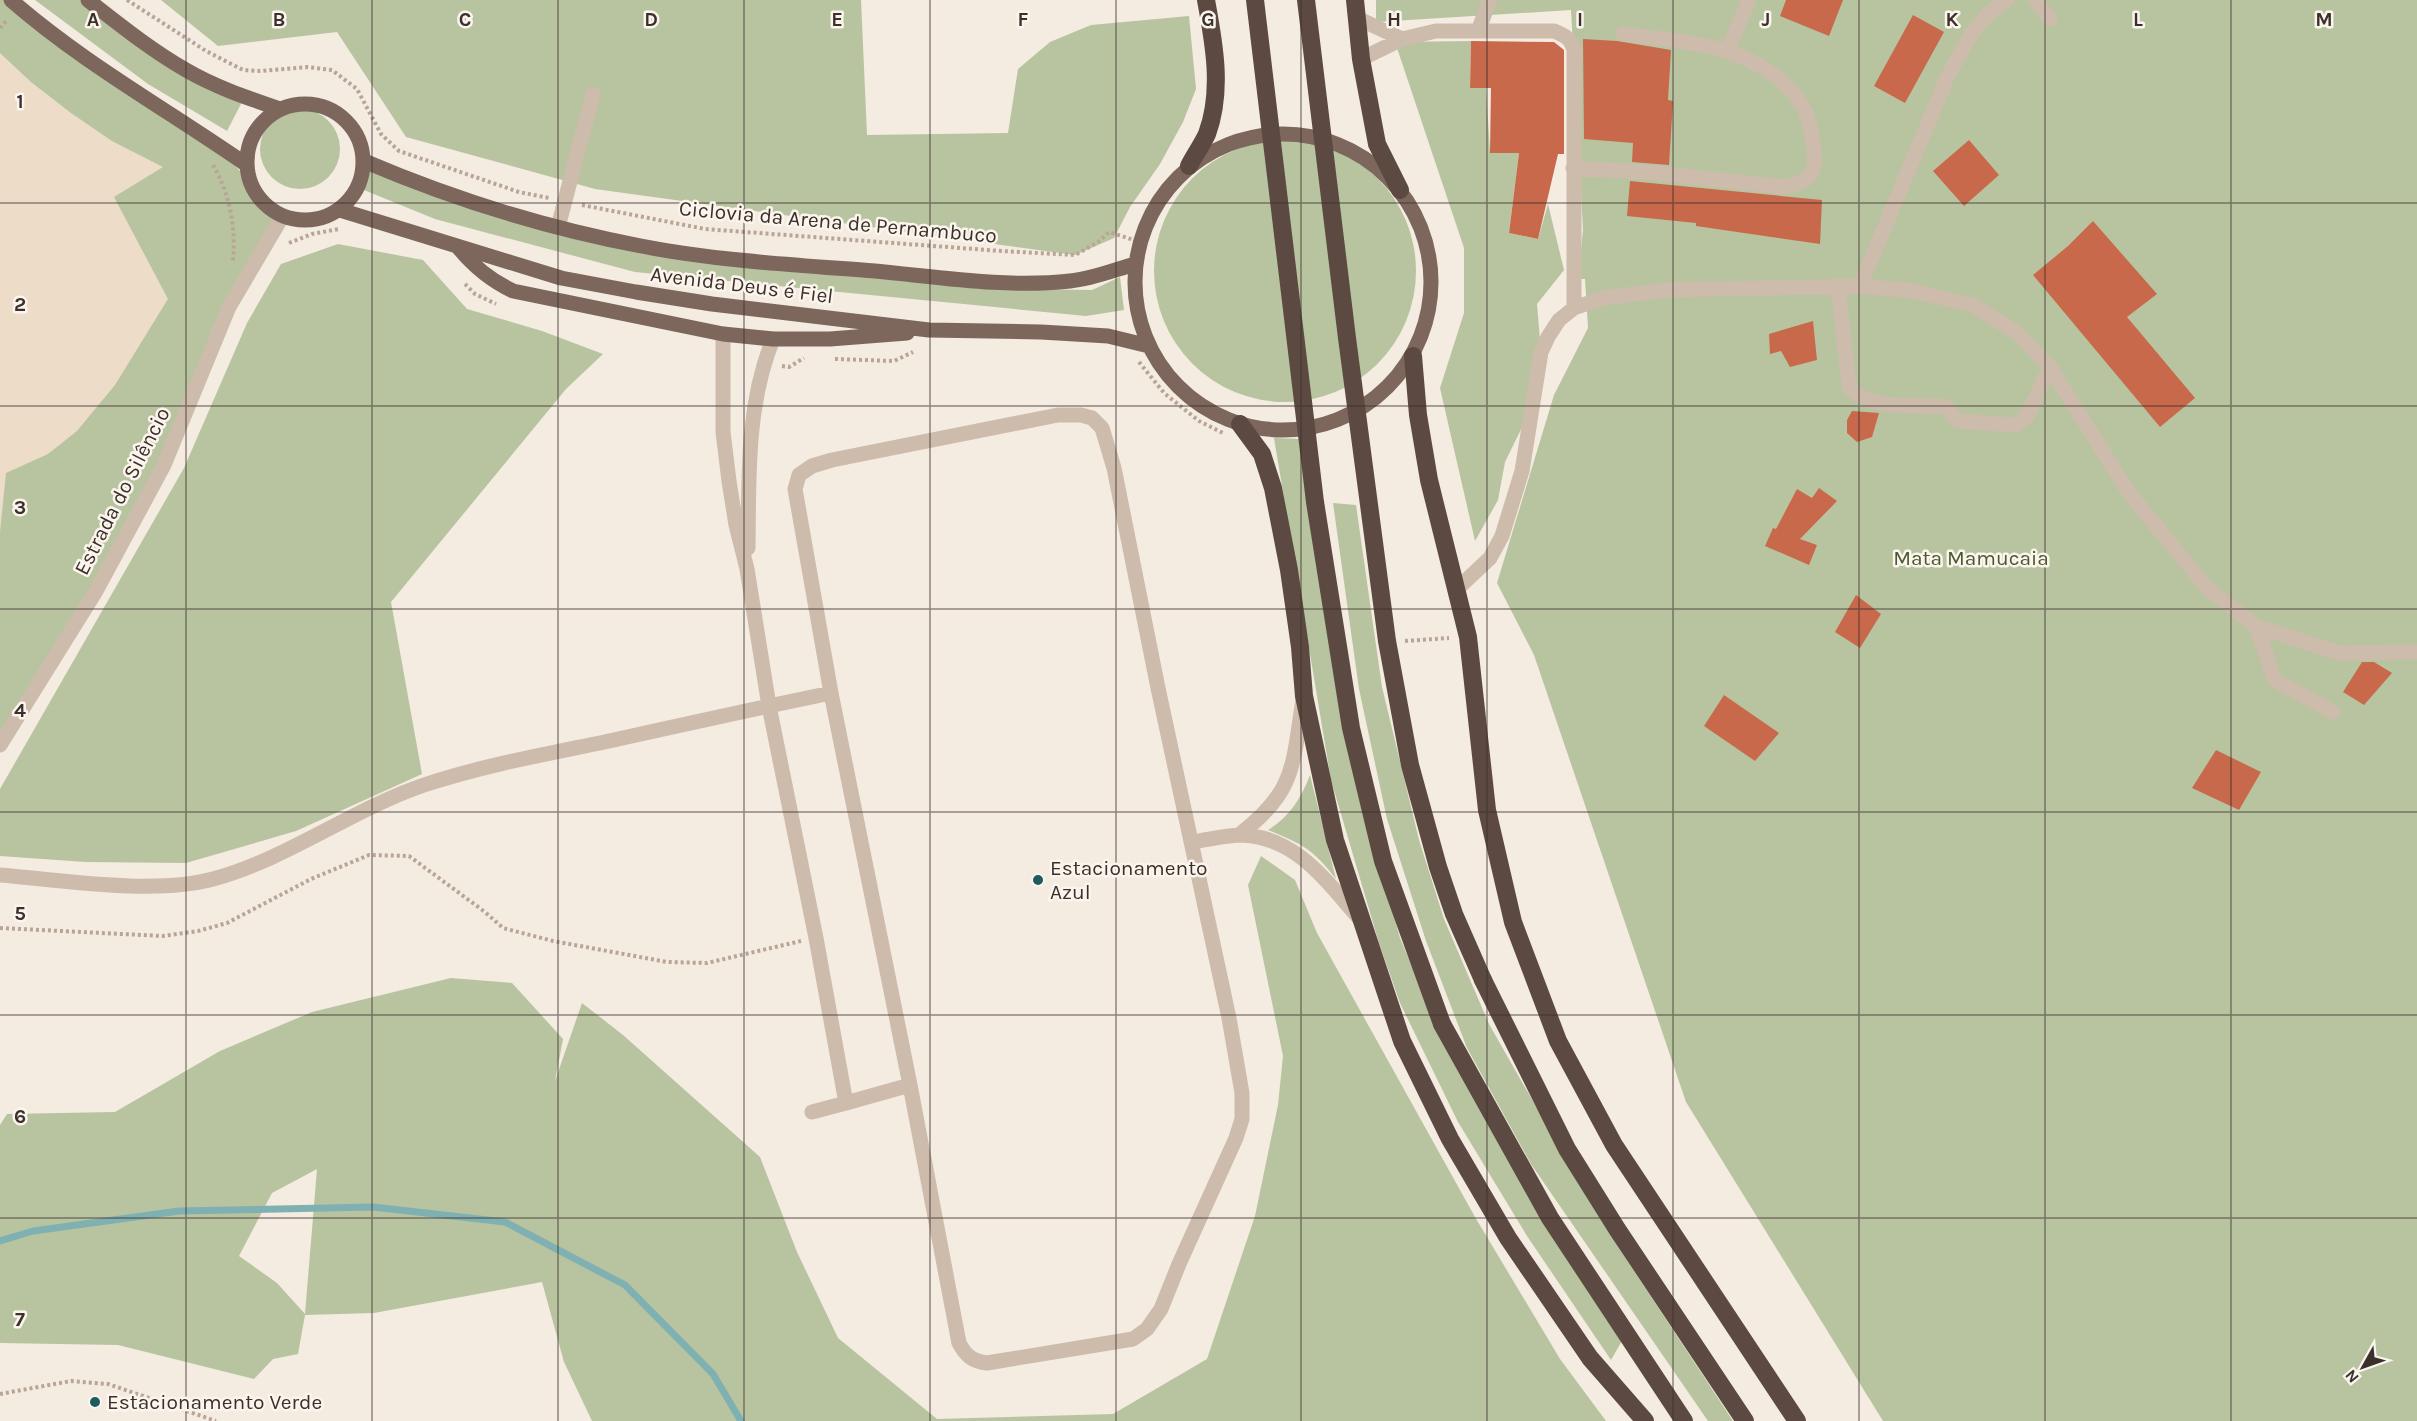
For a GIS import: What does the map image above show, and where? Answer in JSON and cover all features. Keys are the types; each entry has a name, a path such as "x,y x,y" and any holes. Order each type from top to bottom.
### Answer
{"highway":[{"path":"1189,166 1207,133 1214,99 1216,64 1206,0"},
{"path":"1255,0 1315,502 1351,728 1383,861 1442,1024 1550,1218 1684,1421"},
{"path":"1306,0 1350,360 1391,664 1410,765 1438,867 1454,914 1483,980 1567,1149 1617,1229 1745,1421"},
{"path":"1356,9 1361,59 1377,144 1400,190"},
{"path":"1413,356 1418,415 1429,480 1468,637 1487,810 1513,922 1558,1041 1614,1145 1797,1421"},
{"path":"1232,430 1263,454 1273,488 1292,592 1304,696 1335,840 1359,918 1402,1041 1450,1139 1508,1238 1590,1358 1645,1421"}],"main road":[{"path":"11,0 33,20 97,65 247,165"},
{"path":"88,0 133,35 187,71 240,95 280,109"},
{"path":"298,104 318,105 336,112 351,125 360,142 364,161 362,180 353,197 340,210 323,219 303,221 282,217 268,207 255,193 247,165 248,147 255,132 266,119 280,109 298,104"},
{"path":"1275,133 1322,138 1379,166 1400,190 1422,228 1432,271 1429,315 1413,356 1381,395 1338,421 1289,431 1232,430 1172,380 1149,346 1139,319 1134,292 1135,264 1140,242 1152,210 1168,186 1189,166 1247,135 1275,133"},
{"name":"Avenida Deus é Fiel","path":"364,161 426,187 482,206 642,247 734,259 1012,284 1071,281 1135,264"},
{"name":"Avenida Deus é Fiel","path":"340,210 561,278 636,292 712,304 929,330 1108,336 1149,346"},
{"path":"458,247 475,268 492,281 513,291 723,334 773,339 880,336 929,330"}],"street":[{"path":"1478,31 1490,0"},
{"path":"1727,51 1749,0"},
{"path":"1860,286 1947,78 1978,24 1996,6 2007,0"},
{"path":"2035,0 2050,19"},
{"path":"1356,9 1402,39"},
{"path":"1361,59 1402,39 1436,31 1554,31 1572,42 1574,50 1574,308"},
{"path":"1573,168 1657,173 1785,187 1804,182 1811,175 1815,163 1813,139 1804,108 1789,90 1767,70 1727,51 1623,34"},
{"path":"558,227 593,94"},
{"name":"Estrada do Silêncio","path":"0,745 96,591 164,465 229,307 282,217"},
{"path":"1838,285 1849,386 1855,395 1870,402 1945,406 1958,421 2016,425 2027,416 2050,367"},
{"path":"1456,590 1490,558 1502,536 1522,471 1541,352 1559,320 1574,308 1603,298 1666,290 1860,286 1912,291 1973,305 2017,333 2050,367 2129,494 2208,589 2256,626 2339,653 2417,652"},
{"path":"723,334 723,432 736,525 747,569 769,706 816,938 846,1103"},
{"path":"747,569 750,439 754,401 764,362 773,339"},
{"path":"1058,415 1081,415 1092,418 1102,428 1114,468 1191,842 1229,1018 1242,1093 1242,1119 1236,1138 1161,1309 1147,1329 1133,1339 987,1364 975,1362 966,1356 957,1334 831,693 795,489 799,475 812,466 832,460 1058,415"},
{"path":"2256,626 2276,680 2333,712"},
{"path":"0,875 155,885 210,880 249,867 383,801 424,785 501,764 831,693"},
{"path":"1239,835 1263,817 1281,795 1294,756 1304,696"},
{"path":"1191,842 1239,835 1265,838 1287,847 1322,876 1359,918"},
{"path":"812,1112 910,1086"}],"path":[{"name":"Ciclovia da Arena de Pernambuco","path":"127,0 206,51 243,69 260,71 307,67 332,70 357,89 381,134 399,151 519,192 705,229 1075,255 1098,242 1109,232 1140,242"},
{"path":"0,14 14,26"},
{"path":"0,28 7,20"},
{"path":"211,162 217,172 232,218 235,234 233,265"},
{"path":"286,244 312,234 340,229"},
{"path":"461,279 474,294 503,306"},
{"path":"828,358 894,361 915,351"},
{"path":"764,362 789,367 809,357"},
{"path":"1136,358 1164,393 1199,421 1217,429 1232,430"},
{"path":"1401,641 1468,637"},
{"path":"0,928 163,936 198,931 227,923 271,902 310,879 369,855 409,856 485,912 502,928 564,943 667,962 706,963 816,938"},
{"path":"0,1394 71,1381 108,1384 216,1421"}],"green space":[{"path":"0,0 11,0 207,137 250,181 255,193 268,207 282,217 229,307 164,465 0,745"},
{"path":"35,0 80,0 133,42 243,100 227,131 148,84"},
{"path":"161,0 861,0 867,135 1008,133 1018,69 1050,42 1091,25 1189,16 1196,89 1183,122 1160,164 1130,207 1114,238 1075,255 595,189 406,137 337,32 218,46"},
{"name":"Mata Mamucaia","path":"1376,0 2417,0 2417,1421 1883,1421 1686,1102 1534,655 1497,583 1554,395 1588,328 1585,279 1578,279 1583,230 1571,10 1376,22"},
{"path":"1471,41 1470,88 1486,88 1490,152 1519,153 1509,233 1538,239 1548,204 1564,270 1537,304 1541,352 1532,407 1505,462 1498,500 1475,541 1440,388 1464,313 1464,248 1395,42"},
{"path":"300,109 315,112 328,121 337,134 340,149 337,164 328,177 315,186 300,189 285,186 272,177 263,164 260,149 263,134 272,121 285,112"},
{"path":"1285,140 1310,143 1335,150 1358,162 1386,188 1406,221 1413,246 1416,271 1413,296 1406,321 1394,344 1368,372 1335,392 1310,399 1285,402 1260,399 1235,392 1212,380 1184,354 1164,321 1157,296 1154,271 1157,246 1164,221 1176,198 1202,170 1235,150 1260,143"},
{"path":"372,158 421,183 578,232 737,264 1023,289 1092,290 1120,277 1124,310 1086,316 635,272 435,219 359,188"},
{"path":"338,244 423,260 467,309 542,331 603,354 566,389 391,602 422,774 296,831 186,863 85,862 0,856 0,789 184,468 247,323 281,264"},
{"path":"1274,438 1300,439 1368,825 1400,938 1442,1038 1623,1339 1611,1360 1527,1236 1458,1122 1400,1003 1379,943 1331,780"},
{"path":"1333,503 1356,505 1382,687 1419,840 1444,919 1489,1024 1621,1251 1733,1421 1708,1421 1531,1164 1467,1048 1426,941 1387,819 1359,689"},
{"path":"1310,775 1336,879 1306,848 1268,830 1294,807"},
{"path":"1261,856 1295,880 1317,933 1475,1217 1560,1359 1606,1421 592,1421 564,1362 542,1282 374,1313 305,1315 298,1354 273,1359 254,1379 118,1345 0,1343 0,1125 7,1114 115,1112 220,1051 312,1012 451,978 512,983 563,1039 555,1081 582,1003 623,1035 760,1157 797,1252 838,1338 937,1419 1113,1414 1207,1359 1255,1216 1278,1105 1283,1056 1248,885","holes":["317,1169 305,1314 277,1283 239,1256 272,1193"]}],"shaded area":[{"path":"0,53 31,82 71,113 112,141 163,167 114,197 168,299 115,385 77,431 48,454 6,473 0,532"}],"building":[{"path":"1786,0 1843,0 1829,36 1780,16"},
{"path":"1913,15 1944,32 1905,103 1874,86"},
{"path":"1583,39 1617,41 1671,50 1668,100 1673,101 1669,165 1632,162 1633,143 1584,139"},
{"path":"1471,41 1554,42 1564,50 1564,154 1558,154 1538,239 1509,233 1519,153 1490,153 1491,88 1470,88"},
{"path":"1969,140 1999,175 1964,206 1933,171"},
{"path":"1630,181 1822,200 1820,244 1696,226 1696,223 1627,216"},
{"path":"2093,221 2157,294 2127,317 2195,398 2160,427 2033,275 2068,246"},
{"path":"1813,321 1817,360 1790,367 1781,351 1770,354 1769,334"},
{"path":"1852,411 1879,413 1872,437 1857,442 1847,433 1847,420"},
{"path":"1819,488 1837,501 1800,539 1817,545 1809,565 1765,546 1773,528 1776,529 1797,489 1812,498"},
{"path":"1856,595 1881,614 1860,648 1835,632"},
{"path":"2362,662 2374,662 2392,673 2364,705 2343,692"},
{"path":"1724,695 1779,733 1755,761 1704,726"},
{"path":"2216,750 2261,772 2239,810 2192,788"}],"waterway":[{"path":"0,1241 33,1231 179,1211 373,1207 505,1222 625,1285 713,1374 741,1421"}],"place":[{"name":"Estacionamento Azul","path":"1038,880"},
{"name":"Estacionamento Verde","path":"95,1402"}]}
